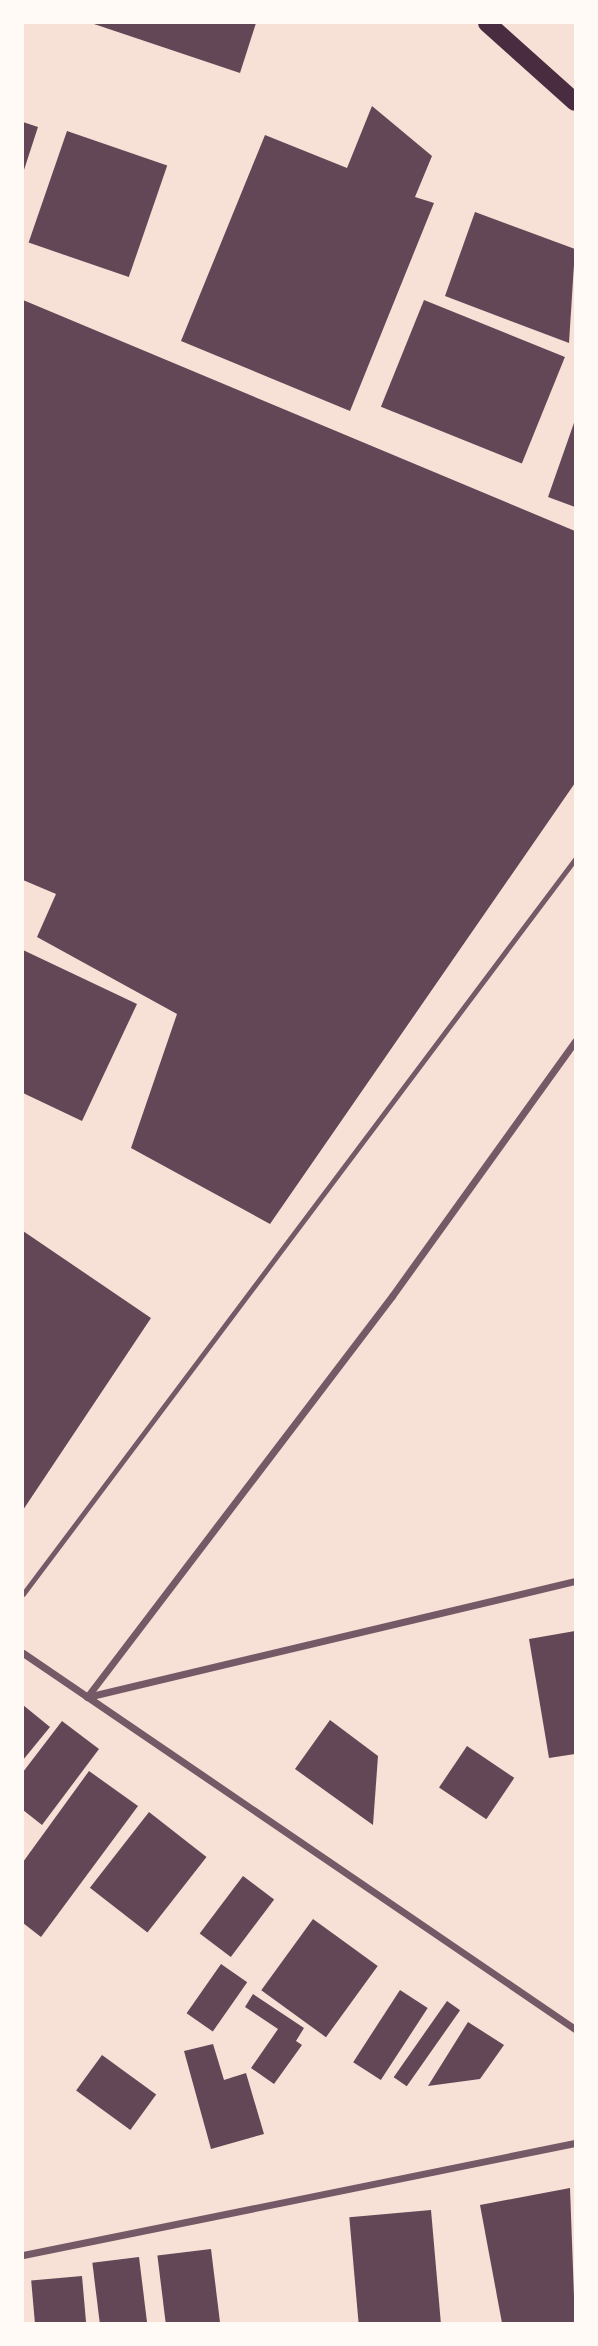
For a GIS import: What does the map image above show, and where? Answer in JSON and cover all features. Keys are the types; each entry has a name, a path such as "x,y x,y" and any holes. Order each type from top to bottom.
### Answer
{"main road":[{"path":"487,23 575,102"}],"street":[{"path":"87,1697 392,1296 575,1041"},
{"path":"87,1697 575,1581"},
{"path":"23,1653 575,2029"},
{"path":"23,2255 575,2143"}],"lane":[{"path":"23,1594 575,859"}],"building":[{"path":"91,23 256,23 240,73"},
{"path":"372,106 432,156 415,197 434,203 350,411 181,341 265,135 347,168"},
{"path":"23,122 38,127 23,173"},
{"path":"67,131 167,166 129,277 29,243"},
{"path":"475,212 575,249 569,343 445,296"},
{"path":"23,300 575,531 575,783 270,1224 131,1148 177,1014 37,937 56,894 23,880"},
{"path":"424,300 565,357 522,464 381,407"},
{"path":"575,420 575,507 548,497"},
{"path":"23,950 137,1004 82,1121 23,1093"},
{"path":"23,1231 151,1318 23,1510"},
{"path":"575,1631 575,1754 549,1758 529,1639"},
{"path":"23,1705 50,1727 23,1760"},
{"path":"330,1720 378,1756 373,1825 295,1769"},
{"path":"62,1721 99,1749 42,1825 23,1810 23,1772"},
{"path":"467,1746 514,1778 486,1819 439,1787"},
{"path":"89,1771 138,1806 41,1937 23,1923 23,1862"},
{"path":"149,1812 207,1857 147,1933 90,1888"},
{"path":"243,1876 274,1899 231,1957 200,1934"},
{"path":"313,1919 378,1966 326,2037 261,1990"},
{"path":"221,1964 247,1982 213,2032 187,2013"},
{"path":"400,1990 428,2008 381,2080 353,2062"},
{"path":"253,1994 304,2028 296,2041 302,2045 274,2084 251,2068 278,2029 245,2007"},
{"path":"447,2001 460,2010 407,2086 394,2077"},
{"path":"468,2022 504,2045 480,2079 428,2086"},
{"path":"213,2044 224,2080 246,2073 264,2134 211,2149 184,2051"},
{"path":"102,2055 156,2094 130,2130 76,2091"},
{"path":"570,2188 575,2323 502,2323 480,2205"},
{"path":"431,2210 441,2323 359,2323 349,2217"},
{"path":"211,2249 220,2323 166,2323 157,2256"},
{"path":"139,2257 147,2323 100,2323 92,2263"},
{"path":"82,2276 86,2323 35,2323 31,2280"}]}
